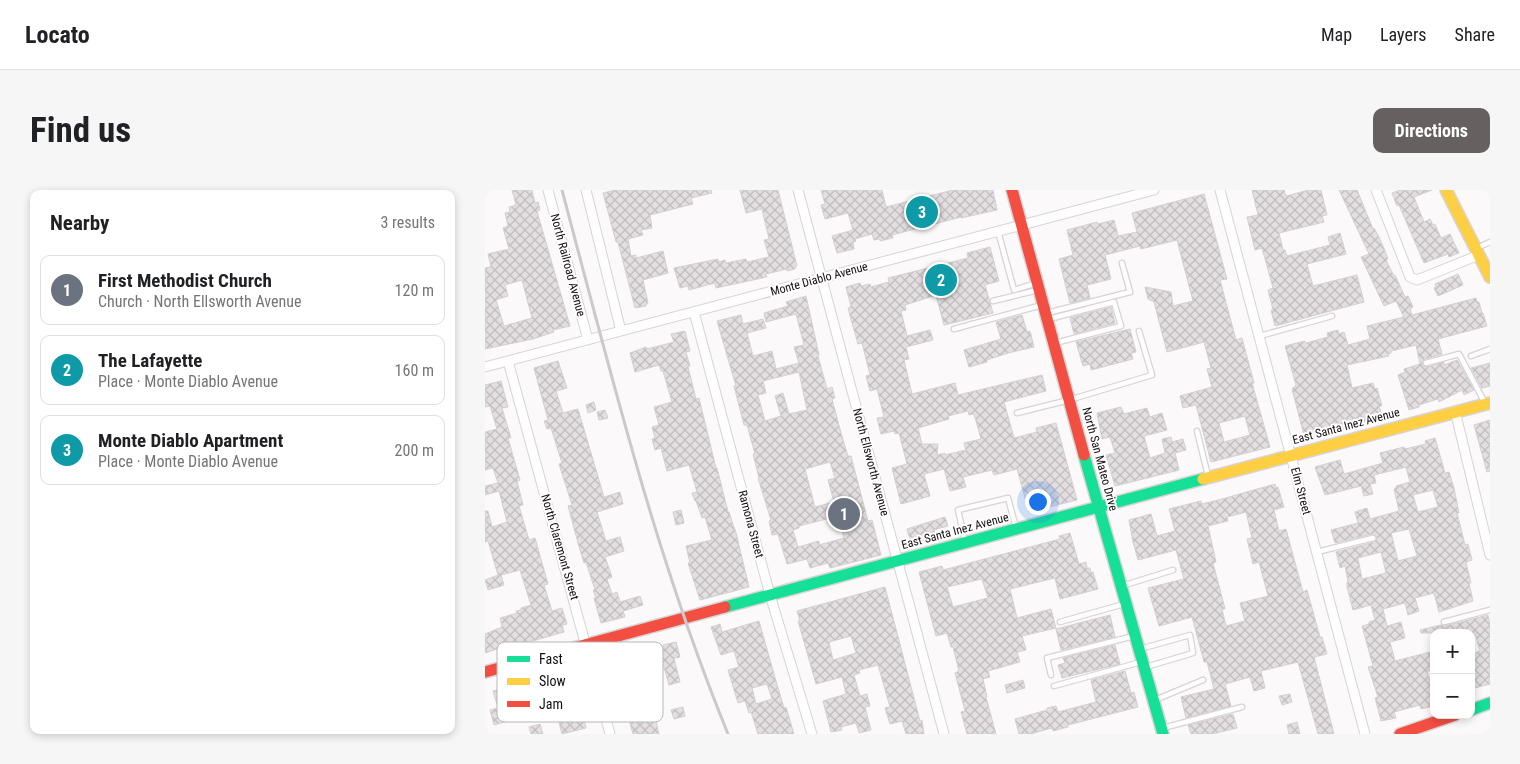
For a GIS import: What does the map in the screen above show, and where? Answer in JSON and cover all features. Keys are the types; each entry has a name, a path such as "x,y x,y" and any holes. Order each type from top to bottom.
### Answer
{"street":[{"name":"North Railroad Avenue","path":"548,190 587,340"},
{"path":"586,190 621,331"},
{"name":"North Ellsworth Avenue","path":"798,190 944,734"},
{"name":"Monte Diablo Avenue","path":"485,367 1153,190"},
{"name":"Elm Street","path":"1220,190 1365,734"},
{"path":"1369,190 1377,195 1389,220 1410,277 1417,280 1477,252"},
{"path":"1446,190 1490,277"},
{"name":"North San Mateo Drive","path":"1014,191 1021,225 1069,400 1163,731"},
{"name":"Ramona Street","path":"694,312 770,595 812,734"},
{"name":"North Claremont Street","path":"508,361 586,642"},
{"name":"East Santa Inez Avenue","path":"594,642 1455,411 1488,404"},
{"path":"1455,411 1490,555"},
{"path":"1475,709 1490,703"},
{"path":"1400,734 1443,719"}],"lane":[{"path":"998,231 1014,290 1038,287"},
{"path":"1477,252 1490,242"},
{"path":"1045,313 1130,292 1122,263"},
{"path":"993,301 1038,287"},
{"path":"954,329 1114,302 1121,326 1054,344"},
{"path":"1258,336 1332,316"},
{"path":"1017,413 1069,400 1152,375 1139,331"},
{"path":"1471,356 1490,349"},
{"path":"1427,363 1459,354 1488,404"},
{"path":"1197,431 1209,477"},
{"path":"966,543 958,510 1008,498 1016,529"},
{"path":"1317,552 1373,538"},
{"path":"1121,586 1173,570"},
{"path":"1060,622 1126,603"},
{"path":"1443,622 1490,610"},
{"path":"1051,675 1047,658 1135,635"},
{"path":"1054,686 1193,653 1190,635 1139,649"},
{"path":"1154,701 1203,680"},
{"path":"1163,731 1242,707"}],"building":[{"path":"512,190 532,190 535,203 538,202 540,210 537,211 570,326 553,330 554,332 533,339 485,349 485,268 491,267 488,254 509,249 503,228 508,226 505,213 510,212 509,207 516,205","holes":["522,280 532,318 504,326 496,300 508,296 505,285"]},
{"path":"615,190 711,190 712,193 691,198 693,204 650,215 652,228 641,230 643,235 628,239 631,256 636,255 636,258 663,251 668,273 643,280 648,303 646,306 635,308 618,242 616,242 603,193"},
{"path":"740,190 778,190 797,266 795,269 766,274 767,277 716,288 715,283 689,290 688,286 680,288 674,268 718,259 719,262 725,260 726,263 746,259 747,262 769,257 764,240 769,239 762,209 746,213"},
{"path":"821,190 882,190 886,207 953,190 993,190 997,210 961,217 892,235 893,238 880,241 880,239 874,240 872,234 855,239 856,241 853,242 854,249 837,253 832,236 853,230 848,213 825,219 821,205 825,204"},
{"path":"1252,190 1284,190 1286,196 1309,190 1321,190 1327,215 1322,216 1324,222 1279,233 1283,250 1285,250 1287,256 1330,245 1328,237 1340,233 1346,254 1307,264 1313,286 1357,275 1364,302 1275,326 1268,290 1273,288 1262,248 1255,250 1247,217 1258,215"},
{"path":"1339,190 1357,190 1373,229 1385,251 1388,259 1386,260 1405,297 1408,296 1413,307 1410,309 1412,315 1476,298 1487,326 1438,339 1442,354 1425,359 1422,362 1427,367 1444,362 1444,365 1457,360 1474,390 1464,395 1462,390 1439,402 1438,399 1409,410 1398,375 1405,372 1404,369 1420,364 1416,345 1391,351 1388,354 1389,356 1347,365 1352,388 1373,383 1375,389 1377,388 1382,406 1379,406 1383,418 1305,439 1292,389 1296,385 1285,346 1328,337 1327,333 1338,330 1339,334 1344,332 1348,345 1370,339 1367,326 1404,317 1396,301 1384,306 1361,257 1369,254"},
{"path":"1400,190 1432,190 1414,197 1424,222 1430,219 1433,225 1435,224 1441,238 1450,234 1459,253 1449,257 1448,254 1424,263 1392,193"},
{"path":"1204,194 1227,279 1220,280 1236,340 1242,338 1254,383 1252,383 1270,447 1211,462 1196,405 1183,408 1180,396 1212,387 1207,369 1211,368 1204,342 1167,352 1154,302 1148,299 1145,287 1171,292 1173,306 1193,301 1177,240 1141,249 1140,246 1105,255 1111,279 1087,285 1090,298 1070,303 1059,259 1073,255 1067,230 1097,222 1098,224 1114,220 1118,236 1137,232 1132,213","holes":["1245,416 1250,435 1224,442 1219,423"]},
{"path":"990,247 999,281 985,285 993,313 944,325 936,295 905,305 906,310 901,311 907,336 930,330 933,340 906,347 909,359 904,360 912,394 955,383 958,395 1042,375 1046,391 1004,402 1014,438 1037,432 1036,428 1056,423 1077,500 1029,512 1017,469 994,475 992,470 963,477 966,487 950,491 944,469 924,474 930,496 901,504 892,468 907,464 899,433 895,434 894,431 881,434 877,418 884,417 877,389 870,391 866,376 870,375 862,343 858,344 852,323 848,308 851,307 846,287 860,283 861,286 870,284 871,287 889,282 888,278 968,258 967,253","holes":["968,411 969,415 974,414 981,439 964,443 966,450 937,455 938,444 922,444 918,428 949,419 948,416"]},
{"path":"1458,274 1463,285 1438,296 1434,288 1436,287 1435,284"},
{"path":"806,296 818,356 827,389 832,387 835,398 832,399 841,433 848,456 851,456 868,521 872,520 881,555 830,568 828,563 810,568 807,559 787,564 778,534 772,535 769,521 771,520 758,478 753,454 755,454 747,425 744,425 734,386 736,386 717,321 741,315 743,324 763,319 766,328 747,333 753,356 772,351 776,369 799,363 794,347 804,345 796,314 766,322 764,313 788,306 786,302","holes":["799,372 807,410 789,414 783,393 775,396 781,416 765,421 758,395 766,393 763,381","830,462 835,478 828,480 834,502 815,507 805,469","838,516 844,538 819,545 819,541 798,547 793,530 799,528 799,526"]},
{"path":"1111,307 1115,323 1074,334 1070,318"},
{"path":"1022,315 1027,332 1030,331 1034,347 1008,353 969,367 964,350 1001,339 996,322"},
{"path":"1130,329 1136,352 1131,353 1133,359 1091,370 1090,364 1083,366 1076,342"},
{"path":"685,331 690,351 686,352 690,366 688,367 696,399 699,398 749,587 700,600 688,563 690,563 686,546 712,540 705,517 702,518 692,493 697,492 689,465 667,471 661,448 655,450 652,439 655,438 652,427 659,425 654,407 672,402 663,371 661,371 659,365 635,372 630,353 646,347 647,349 674,342 671,334"},
{"path":"558,361 567,388 556,391 563,413 578,409 604,497 620,492 623,504 597,512 606,541 620,537 624,551 605,557 612,577 607,579 612,594 617,592 620,602 640,596 643,605 623,611 625,617 601,623 594,598 596,598 593,590 595,590 586,562 584,563 568,506 572,505 559,464 562,463 551,428 547,429 544,421 548,420 534,368"},
{"path":"1490,363 1490,386 1482,388 1471,368"},
{"path":"501,381 508,407 502,408 520,480 517,481 523,505 519,506 529,540 535,538 548,584 544,585 552,611 562,608 567,624 562,625 564,632 529,642 497,642 497,649 485,653 485,634 502,627 500,618 517,613 516,611 521,610 521,608 531,605 520,570 501,575 504,585 488,590 485,580 498,575 488,541 485,542 485,511 488,511 492,527 507,522 499,491 485,495 485,486 498,483 493,468 485,470 485,432 497,429 490,406 485,407 485,385"},
{"path":"594,402 596,410 588,413 586,405"},
{"path":"1121,407 1124,414 1147,408 1150,417 1162,413 1167,430 1144,436 1150,458 1165,453 1162,439 1171,437 1172,442 1183,439 1186,450 1175,453 1179,470 1115,486 1106,455 1115,453 1110,437 1102,439 1097,413"},
{"path":"605,410 608,418 599,420 597,412"},
{"path":"1490,420 1490,471 1487,472 1474,425"},
{"path":"1435,438 1445,473 1449,472 1454,488 1459,513 1457,513 1465,545 1468,544 1472,560 1466,562 1473,601 1439,612 1434,593 1415,598 1419,611 1408,615 1405,603 1383,609 1387,626 1401,622 1405,638 1390,642 1395,661 1430,652 1430,671 1427,671 1430,681 1430,707 1421,709 1420,705 1394,712 1396,718 1381,721 1375,698 1378,697 1368,667 1373,666 1362,626 1375,620 1371,605 1353,610 1347,587 1345,566 1340,568 1336,552 1374,542 1377,537 1372,534 1335,543 1331,530 1358,523 1355,512 1367,508 1370,519 1399,511 1394,489 1396,486 1410,482 1406,467 1374,475 1376,483 1370,484 1373,494 1364,496 1361,486 1325,495 1315,467 1340,460 1344,474 1383,463 1380,453 1426,444 1425,441","holes":["1433,490 1438,507 1418,512 1413,495","1409,529 1417,556 1398,561 1391,533","1381,552 1386,573 1362,579 1358,558"]},
{"path":"1275,484 1276,488 1278,487 1284,507 1274,510 1279,531 1286,529 1303,592 1307,590 1320,637 1322,637 1327,654 1314,657 1334,734 1318,734 1298,662 1261,671 1265,688 1254,691 1250,677 1225,684 1231,706 1186,718 1181,697 1214,689 1207,662 1204,662 1192,617 1159,626 1148,588 1184,579 1176,550 1138,560 1129,520 1151,514 1157,536 1175,531 1169,509 1201,501 1202,504","holes":["1246,512 1252,538 1247,539 1253,564 1259,562 1268,596 1240,603 1245,621 1226,626 1222,609 1225,609 1213,563 1216,562 1208,526 1228,521 1227,517"]},
{"path":"681,510 684,523 676,525 673,512"},
{"path":"945,517 948,526 934,530 936,537 911,543 907,529"},
{"path":"1070,533 1079,564 1086,562 1087,568 1090,568 1091,573 1093,572 1098,589 1060,599 1055,578 1010,589 1017,618 1051,609 1056,628 1022,636 1026,650 1017,652 1020,662 988,671 990,677 983,679 996,734 967,734 961,712 965,711 955,673 959,671 953,647 951,647 947,633 936,636 919,572 942,566 943,570 1060,539 1059,536","holes":["982,579 988,598 953,607 947,587"]},
{"path":"885,587 920,721 922,720 924,734 906,734 902,721 890,724 885,708 890,707 878,665 859,670 860,673 854,675 860,696 867,694 870,706 865,707 871,730 859,733 856,723 841,727 842,730 831,732 823,701 846,694 842,677 816,684 798,621 800,621 797,611","holes":["851,636 856,653 833,660 829,642"]},
{"path":"1110,615 1115,637 1061,650 1056,629"},
{"path":"1488,615 1490,624 1490,684 1475,688 1475,653 1480,651 1475,629 1430,629 1430,633 1421,633 1420,630 1441,625 1445,626"},
{"path":"759,621 784,708 786,707 794,734 758,734 751,712 749,713 745,701 738,703 728,670 739,667 734,651 721,655 711,627 720,624 722,632","holes":["767,684 772,699 756,704 752,688"]},
{"path":"676,642 680,657 674,658 680,682 669,685 663,667 663,645"},
{"path":"1115,645 1120,664 1062,678 1058,665 1065,663 1063,658"},
{"path":"1125,671 1131,693 1134,692 1138,707 1068,725 1068,727 1053,731 1052,728 1030,734 1019,734 1015,719 1056,706 1058,712 1096,702 1091,680"},
{"path":"1023,680 1025,688 1007,693 1005,685"},
{"path":"497,690 497,705 493,691"},
{"path":"1290,694 1292,702 1282,705 1279,696"},
{"path":"683,707 685,716 674,719 671,710"},
{"path":"497,708 497,722 505,722 494,725 490,710"},
{"path":"1233,714 1237,728 1212,734 1191,734 1188,725"},
{"path":"559,722 584,722 586,728 562,734"},
{"path":"630,722 656,722 659,734 633,734"},
{"path":"1297,722 1300,734 1289,734 1287,725"},
{"path":"540,724 543,734 531,734 529,727"}],"railway":[{"path":"562,190 636,465 679,601 702,668 728,734"}],"traffic: fast":[{"path":"1084,455 1163,734"},
{"path":"725,607 1203,479"},
{"path":"1475,709 1490,703"}],"traffic: slow":[{"path":"1446,190 1490,277"},
{"path":"1203,479 1490,403"}],"traffic: jam":[{"path":"1012,190 1084,455"},
{"path":"596,642 725,607"},
{"path":"485,672 497,669"},
{"path":"1400,734 1443,719"}],"place":[{"name":"Monte Diablo Apartment","path":"922,212"},
{"name":"The Lafayette","path":"941,280"},
{"name":"First Methodist Church","path":"844,514"}]}
